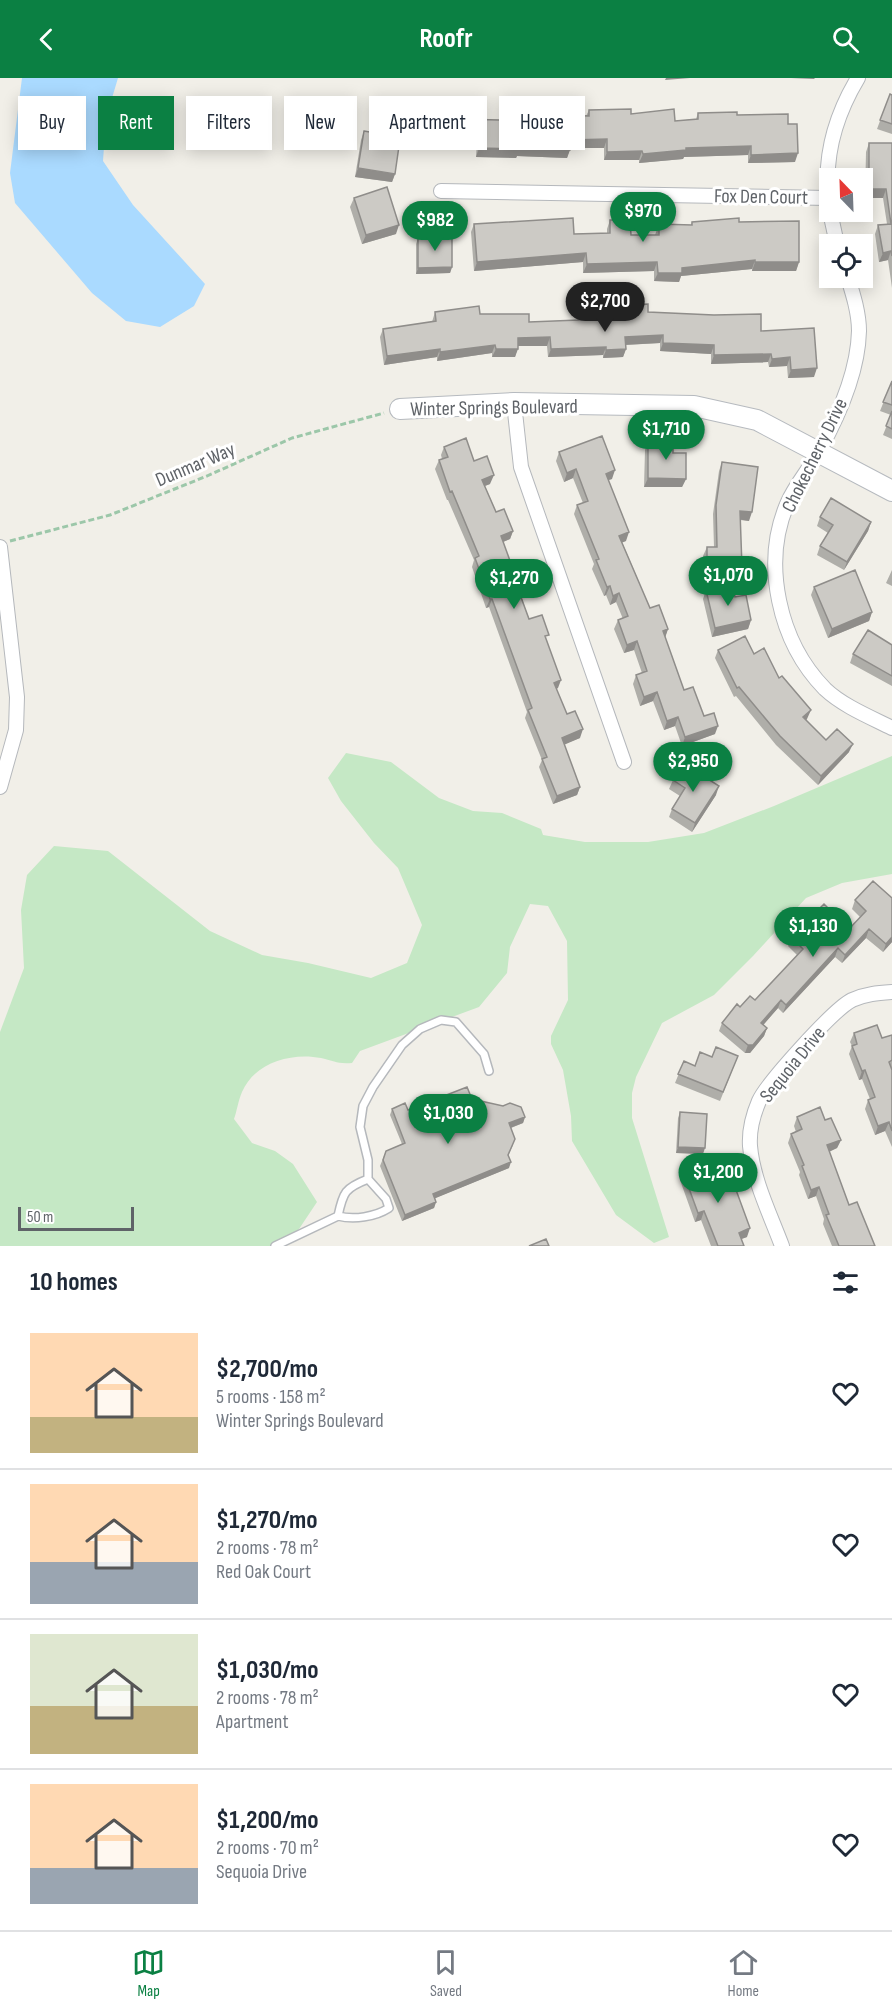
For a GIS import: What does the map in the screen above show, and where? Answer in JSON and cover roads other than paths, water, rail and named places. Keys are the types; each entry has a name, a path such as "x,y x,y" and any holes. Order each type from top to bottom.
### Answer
{"street":[{"path":"829,168 834,129 847,97 858,78"},
{"name":"Fox Den Court","path":"441,191 819,206"},
{"name":"Chokecherry Drive","path":"851,288 859,330 852,378 819,451 788,502 779,532 774,571 781,609 793,642 812,672 826,690 849,706 892,728"},
{"path":"514,403 521,468 624,762"},
{"name":"Winter Springs Boulevard","path":"400,409 514,403 694,406 757,420 819,451 892,492"},
{"path":"0,545 17,697 16,730 0,787"},
{"name":"Sequoia Drive","path":"782,1246 757,1178 750,1145 752,1122 760,1099 780,1072 832,1015 850,1001 871,993 892,992"}],"lane":[{"path":"274,1246 338,1216 346,1218 378,1215 389,1208 386,1199 368,1179 368,1160 360,1127 363,1106 402,1045 420,1029 441,1020 456,1022 484,1054 489,1071"},
{"path":"338,1216 343,1194 352,1185 368,1179"}],"water":[{"path":"22,78 118,78 113,96 98,96 98,150 104,150 103,161 133,205 205,284 194,306 160,327 126,321 92,293 15,203 10,173 18,110 18,150 86,150 86,96 20,96"}]}
